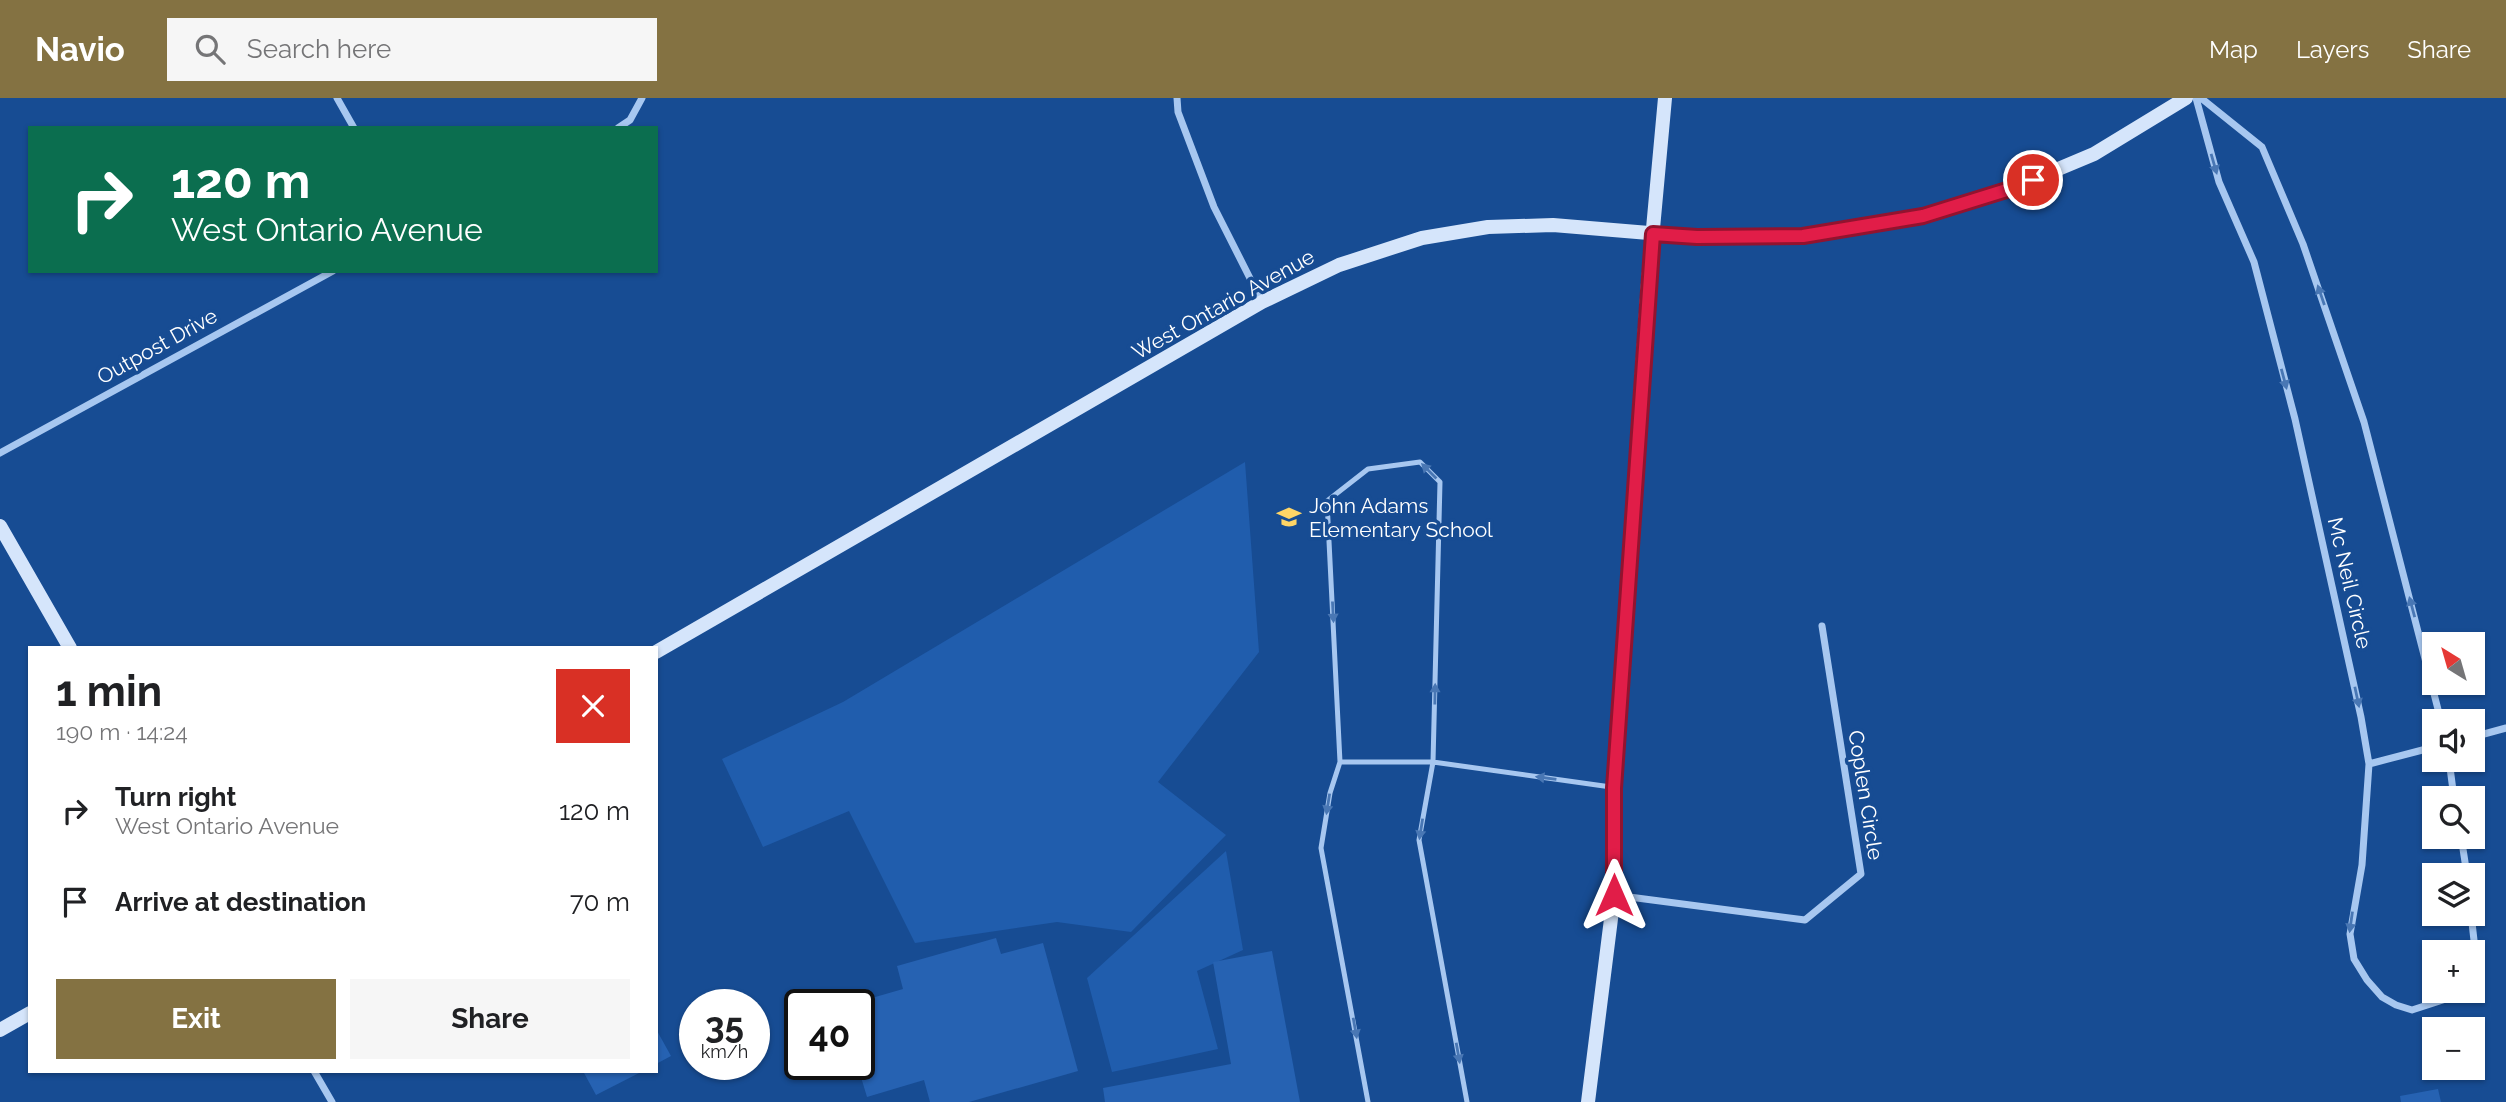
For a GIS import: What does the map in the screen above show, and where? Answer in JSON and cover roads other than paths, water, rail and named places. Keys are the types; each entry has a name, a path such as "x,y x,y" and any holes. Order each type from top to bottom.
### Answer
{"main road":[{"path":"1588,1102 1614,895 1614,788 1665,98"},
{"name":"West Ontario Avenue","path":"658,651 1262,302 1339,265 1422,238 1488,227 1553,225 1697,237 1803,236 1923,216 2013,188 2094,154 2186,98"},
{"path":"0,526 69,646"},
{"path":"0,1030 28,1014"}],"street":[{"path":"337,98 353,126"},
{"path":"621,126 630,120 642,98"},
{"path":"1177,98 1178,112 1214,207 1262,302"},
{"name":"Mc Neil Circle","path":"2198,98 2262,147 2303,244 2364,422 2438,709"},
{"name":"Mc Neil Circle","path":"2198,98 2220,182 2254,262 2298,432 2348,652 2369,764 2362,865 2350,934 2354,959 2382,997 2396,1005 2412,1010 2434,1003"},
{"name":"Outpost Drive","path":"0,453 329,273"},
{"name":"Coplen Circle","path":"1614,895 1805,920 1861,874 1822,626"},
{"path":"2485,734 2506,728"},
{"path":"2369,764 2422,750"},
{"path":"315,1073 332,1102"}],"lane":[{"path":"1368,1102 1321,848 1330,793 1340,762 1327,501 1368,469 1420,462 1440,482 1433,762 1419,840 1467,1102"},
{"path":"1340,762 1433,762 1614,788"}],"place":[{"name":"John Adams Elementary School","path":"1289,517"}]}
